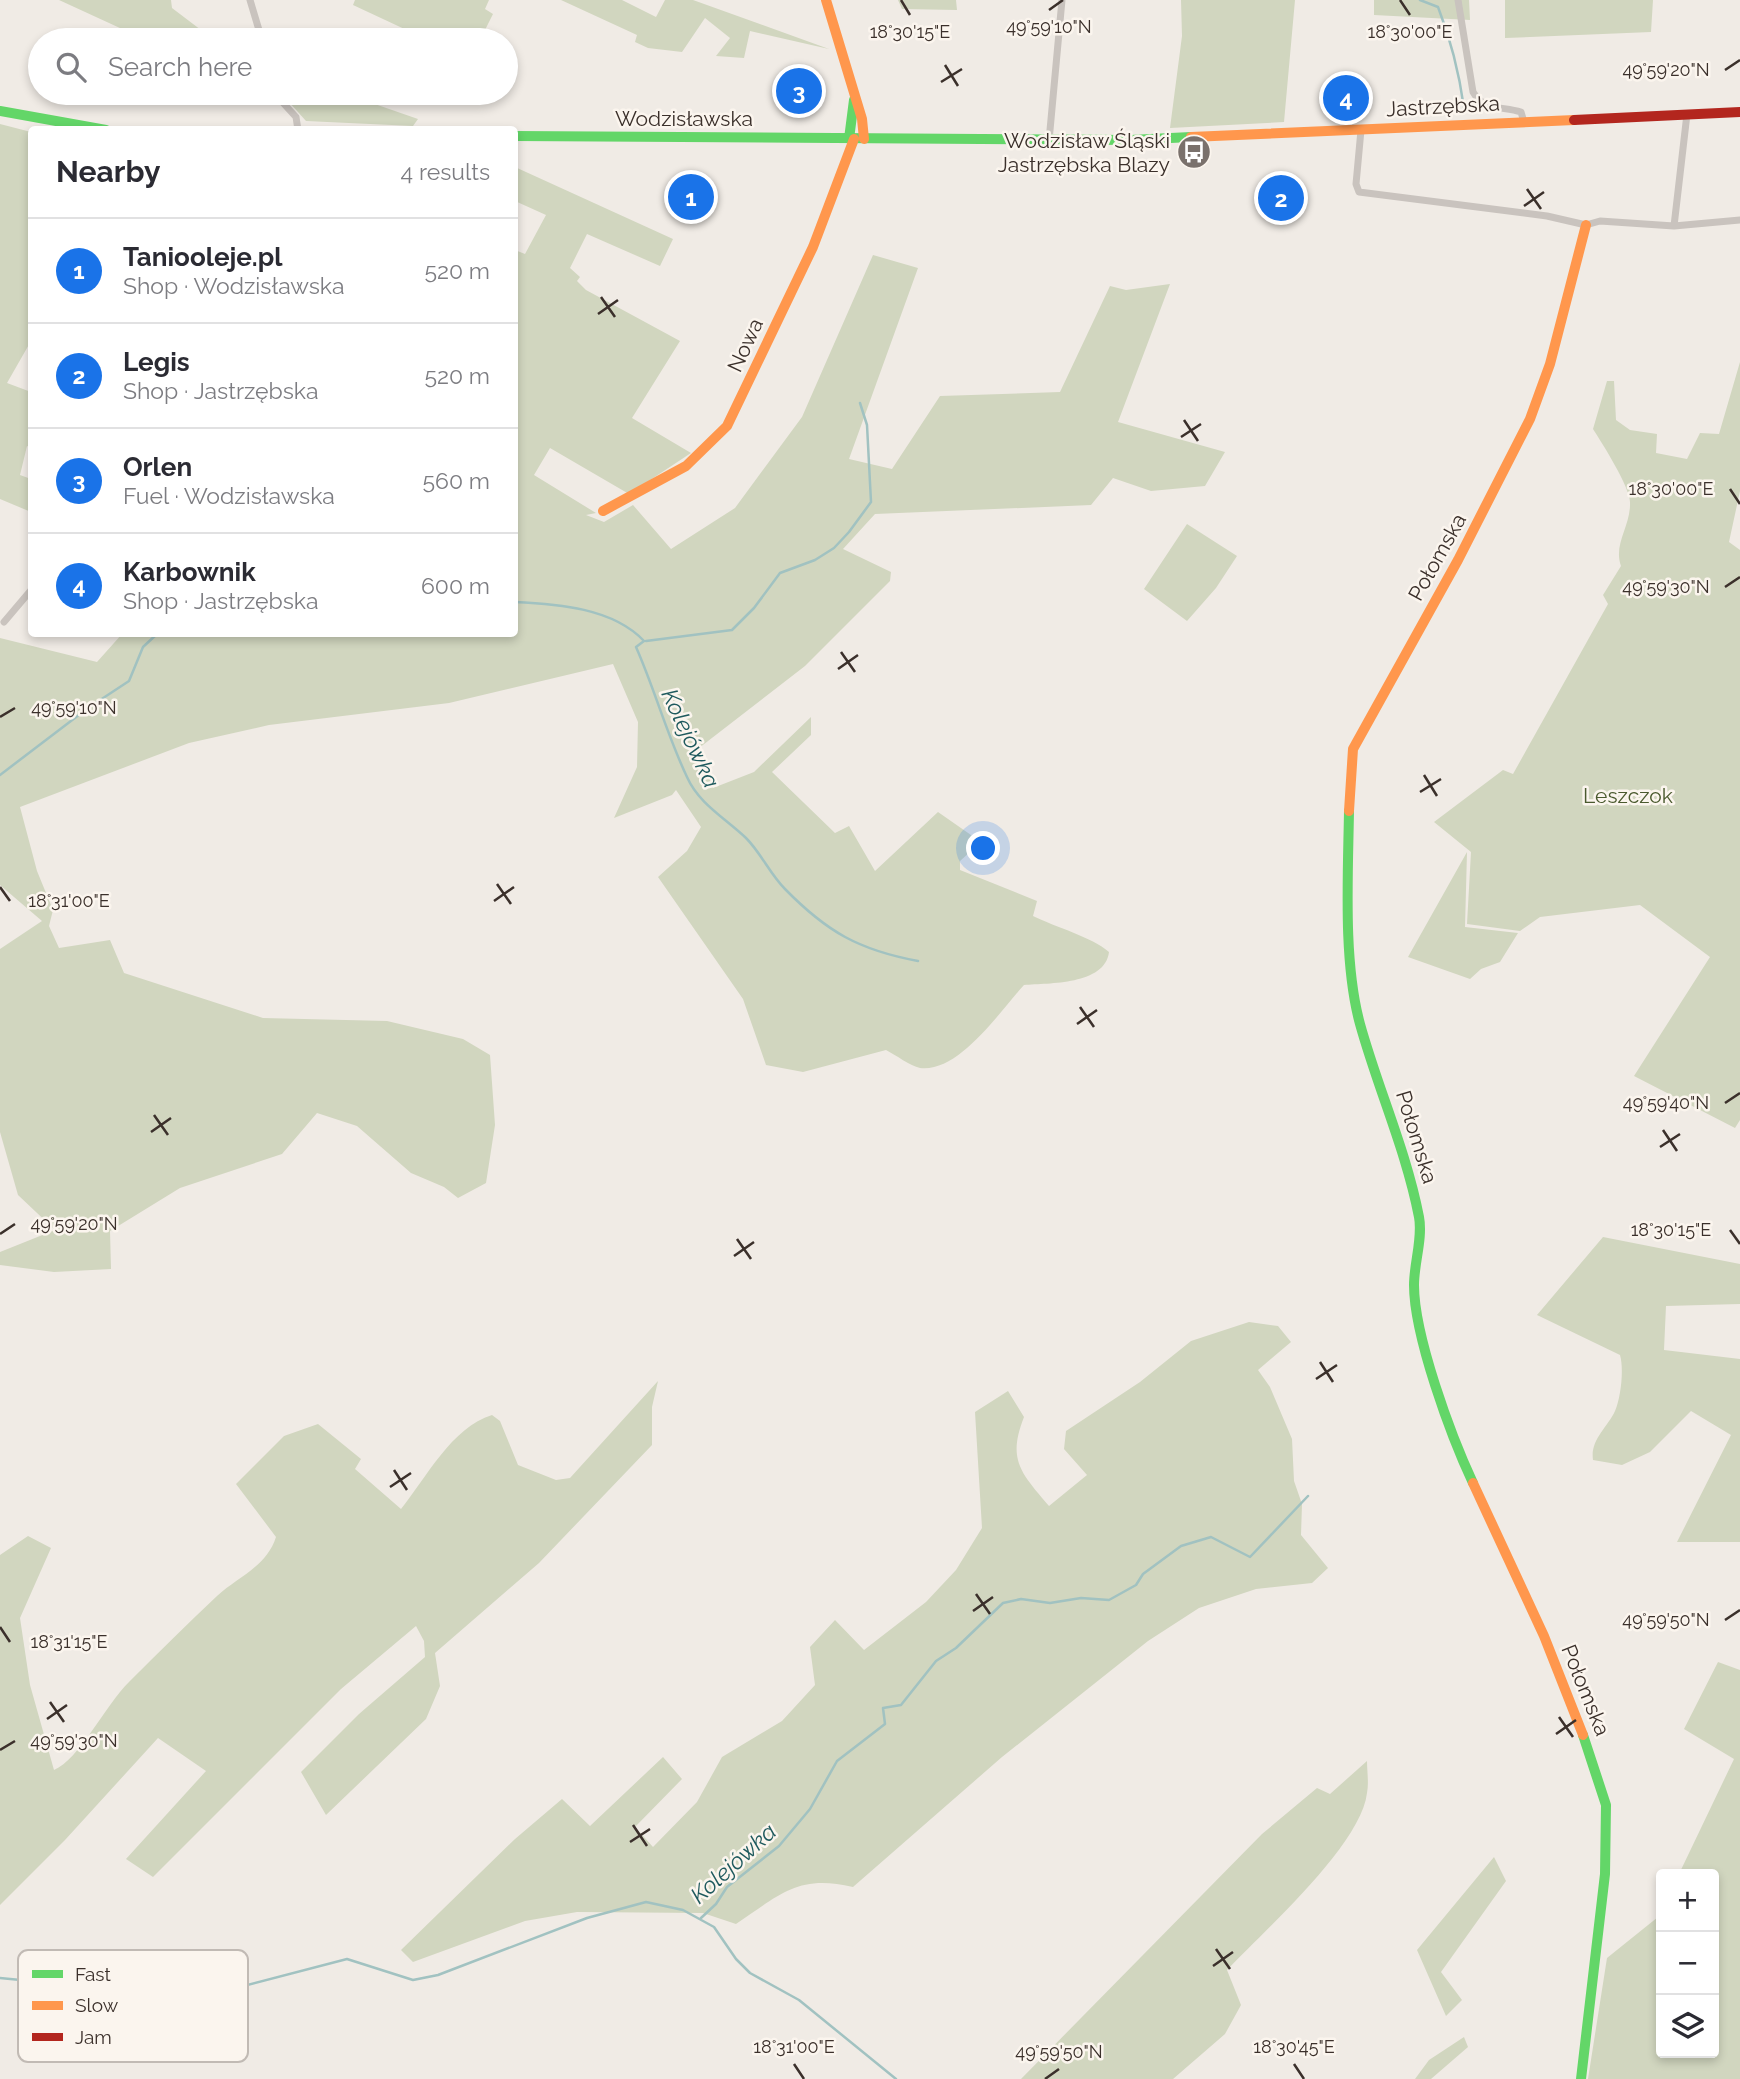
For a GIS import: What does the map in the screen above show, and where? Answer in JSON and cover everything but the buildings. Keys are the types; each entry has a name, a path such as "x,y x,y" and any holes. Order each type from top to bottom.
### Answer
{"street":[{"path":"250,0 260,28"},
{"name":"Nowa","path":"603,511 670,477 716,441 727,426 813,247 856,139 855,98 825,0"},
{"path":"1049,141 1062,0"},
{"path":"1458,0 1473,92 1479,102 1490,107 1521,112 1524,122"},
{"path":"285,105 296,117 297,126"},
{"path":"0,111 84,126"},
{"name":"Jastrzębska","path":"856,139 1163,139 1740,112"},
{"path":"1674,226 1687,114"},
{"path":"1361,130 1356,184 1359,192 1547,216 1586,225 1600,221 1674,226 1740,220"},
{"name":"Wodzisławska","path":"518,136 856,139"},
{"name":"Połomska","path":"1581,2079 1605,1874 1606,1805 1600,1777 1544,1636 1458,1452 1419,1326 1414,1286 1420,1222 1409,1172 1360,1021 1351,958 1348,889 1349,788 1353,749 1458,560 1530,419 1550,364 1586,225"},
{"path":"4,622 28,594"}],"green space":[{"path":"59,0 171,0 172,8 198,28 120,28"},
{"path":"355,0 489,0 485,9 493,14 486,28 402,28 353,5"},
{"path":"561,0 622,0 656,17 665,0 693,0 829,49 750,31 744,58 716,56 730,38 705,18 682,52 648,48 635,42 637,35"},
{"path":"898,0 956,0 957,10 902,9"},
{"path":"1181,0 1295,0 1284,122 1170,128 1182,36"},
{"path":"1374,0 1469,0 1470,20 1374,15"},
{"path":"1505,0 1653,0 1651,32 1505,38"},
{"path":"292,105 378,105 418,119 413,126 306,121"},
{"path":"0,124 28,131 28,346 7,383 28,391 28,446 20,475 28,478 28,511 0,499"},
{"path":"518,168 673,239 660,266 587,234 570,268 580,277 577,281 586,290 680,341 632,418 691,453 629,494 550,448 534,475 596,513 586,515 604,522 633,505 671,549 735,508 802,417 873,255 918,268 849,459 892,469 940,396 1060,392 1110,286 1126,290 1170,284 1118,422 1225,452 1205,486 1151,491 1113,478 1091,505 875,514 843,549 891,572 890,581 805,666 699,748 713,788 754,772 811,717 811,735 772,772 835,833 849,826 875,871 938,812 981,842 960,861 960,870 1037,901 1033,916 1102,947 1109,952 1105,963 1098,971 1074,980 1024,985 964,1051 935,1067 916,1067 886,1050 803,1072 766,1065 743,999 658,877 687,851 701,827 676,790 672,795 614,818 637,767 638,722 613,664 449,703 269,725 189,743 20,807 37,871 53,910 49,926 59,948 110,940 124,973 263,1018 387,1021 463,1039 490,1055 495,1125 486,1183 458,1198 444,1187 411,1173 357,1126 317,1113 282,1154 180,1188 110,1231 111,1269 54,1272 0,1265 0,1252 55,1230 18,1195 0,1132 0,949 42,921 0,885 0,638 97,662 119,637 518,637 518,251 525,254 546,215 518,202"},
{"name":"Leszczok","path":"1740,362 1740,491 1729,542 1740,550 1740,1120 1735,1128 1634,1076 1710,957 1640,905 1540,917 1520,931 1467,924 1471,852 1434,822 1503,770 1513,774 1608,604 1603,595 1621,566 1619,550 1630,502 1621,476 1593,429 1607,381 1614,381 1616,420 1630,430 1657,434 1656,453 1687,459 1700,433 1719,434"},
{"path":"1187,524 1237,556 1216,588 1187,621 1144,589"},
{"path":"1467,852 1465,927 1518,933 1500,962 1481,969 1470,979 1408,957"},
{"path":"1603,1237 1740,1264 1740,1304 1666,1306 1664,1350 1740,1359 1740,1542 1677,1542 1731,1435 1691,1411 1650,1452 1622,1465 1593,1460 1594,1446 1615,1411 1619,1398 1622,1375 1620,1355 1537,1315"},
{"path":"1249,1322 1278,1326 1291,1342 1258,1370 1270,1387 1292,1439 1294,1481 1302,1504 1301,1535 1328,1568 1312,1583 1256,1589 1199,1608 1148,1641 1002,1757 853,1887 817,1883 803,1885 778,1896 736,1924 703,1913 577,1912 525,1921 413,1962 401,1950 515,1839 562,1799 590,1826 663,1757 682,1779 635,1827 653,1847 697,1802 722,1757 782,1721 815,1685 810,1647 835,1620 864,1650 926,1602 956,1570 982,1528 975,1412 1008,1391 1024,1417 1017,1444 1020,1465 1024,1475 1049,1506 1087,1475 1064,1449 1066,1431 1140,1382 1191,1341"},
{"path":"658,1381 652,1407 652,1445 539,1563 435,1653 440,1686 426,1719 326,1815 301,1772 359,1714 425,1657 424,1641 416,1626 341,1689 153,1877 126,1859 206,1771 158,1738 65,1840 0,1905 0,1555 28,1536 51,1548 20,1618 30,1685 54,1770 83,1744 129,1682 217,1596 266,1556 276,1537 236,1484 284,1436 318,1424 361,1459 355,1469 401,1509 452,1442 464,1430 492,1415 500,1421 518,1465 556,1480 570,1478"},
{"path":"1718,1662 1740,1670 1740,2079 1588,2079 1607,1958 1656,1919 1656,2058 1719,2058 1719,1869 1681,1869 1734,1759 1684,1729"},
{"path":"1367,1761 1367,1793 1361,1814 1348,1837 1309,1886 1227,1970 1241,2005 1225,2034 1173,2079 1021,2079 1262,1834 1317,1788 1330,1794"},
{"path":"1494,1857 1506,1881 1441,1972 1462,2000 1446,2016 1417,1950"},
{"path":"1464,2037 1468,2047 1431,2079 1415,2079 1429,2060"}],"waterway":[{"path":"1420,0 1438,7 1454,56 1464,108"},
{"path":"646,641 732,630 754,608 780,573 815,560 834,548 849,532 871,502 867,425 860,403"},
{"name":"Kolejówka","path":"518,602 549,604 601,615 617,621 644,641 636,647 680,761 698,795 746,838 780,883 815,917 861,945 918,961"},
{"name":"Kolejówka","path":"0,775 88,708 129,681 143,647 154,637"},
{"name":"Kolejówka","path":"701,1918 716,1904 727,1887 779,1846 810,1809 837,1761 885,1724 883,1708 901,1705 936,1661 956,1648 1003,1603 1021,1599 1050,1603 1081,1598 1109,1600 1136,1585 1143,1574 1181,1546 1211,1537 1250,1557 1308,1496"},
{"name":"Kolejówka","path":"248,1985 347,1959 413,1980 438,1975 587,1918 646,1902 683,1910 714,1927 736,1959 750,1973 799,2000 896,2079"},
{"name":"Kolejówka","path":"0,1978 18,1980"}],"traffic: fast":[{"path":"849,139 854,100"},
{"path":"0,111 84,126"},
{"path":"518,136 1130,140 1191,137"},
{"path":"1349,811 1348,919 1355,1000 1367,1048 1407,1168 1419,1217 1420,1233 1414,1285 1420,1331 1454,1439 1473,1483"},
{"path":"1581,2079 1605,1874 1606,1805 1583,1735"}],"traffic: slow":[{"path":"826,0 862,119 864,139"},
{"path":"1191,137 1574,120"},
{"path":"603,511 686,466 727,426 813,247 854,139"},
{"path":"1349,811 1353,749 1458,560 1530,419 1550,364 1586,225"},
{"path":"1473,1483 1544,1636 1583,1735"}],"traffic: jam":[{"path":"1574,120 1740,112"}],"place":[{"name":"Orlen","path":"799,91"},
{"name":"Karbownik","path":"1346,98"},
{"name":"Wodzisław Śląski Jastrzębska Blazy","path":"1194,152"},
{"name":"Taniooleje.pl","path":"691,197"},
{"name":"Legis","path":"1281,198"}]}
